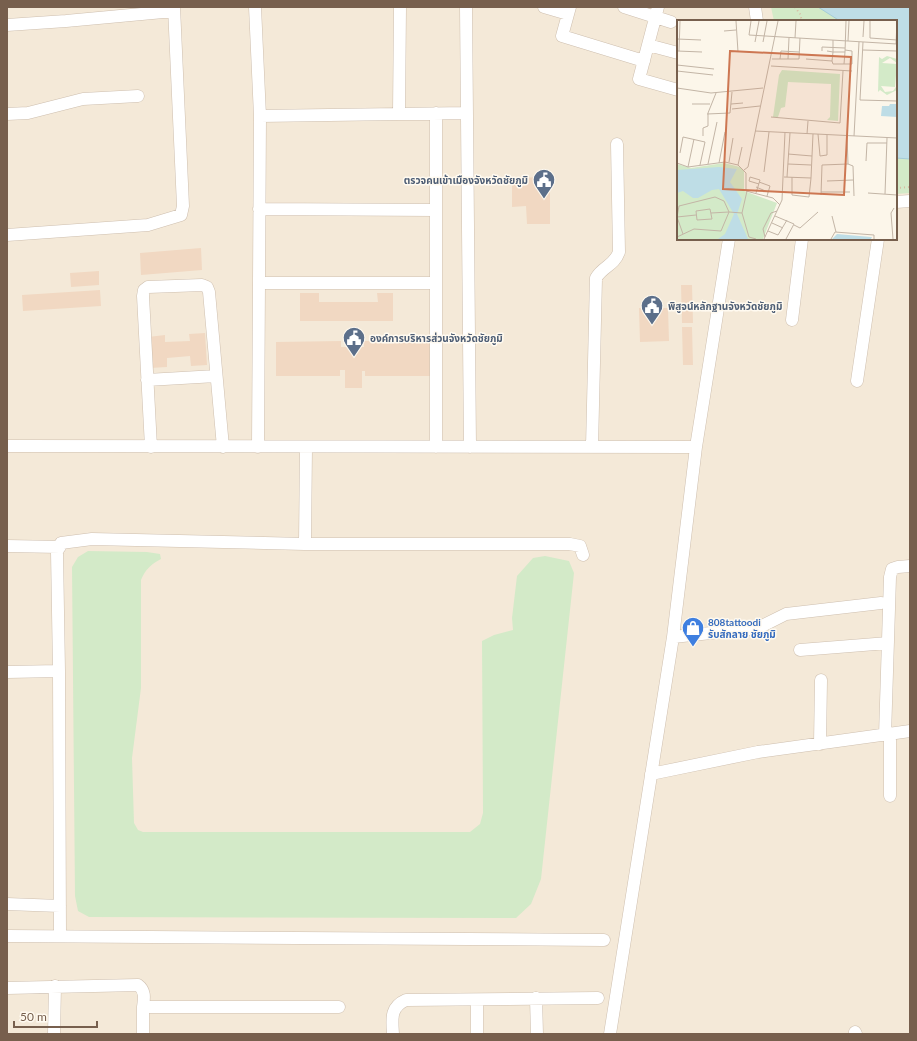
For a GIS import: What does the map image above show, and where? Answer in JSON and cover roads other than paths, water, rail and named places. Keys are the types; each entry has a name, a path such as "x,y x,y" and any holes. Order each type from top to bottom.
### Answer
{"street":[{"path":"255,7 260,116 258,447"},
{"path":"399,113 400,7"},
{"path":"466,7 470,447"},
{"path":"544,7 569,11 562,36 644,61"},
{"path":"624,7 657,12 671,22"},
{"path":"755,7 757,20"},
{"path":"7,25 66,21 174,9 183,206 181,215 148,225 7,235"},
{"path":"657,12 639,79 677,90"},
{"path":"648,45 677,53"},
{"path":"7,114 28,113 83,99 138,96"},
{"path":"436,113 436,447"},
{"path":"260,116 467,113"},
{"path":"592,447 596,278 599,273 617,259 619,252 617,144"},
{"path":"897,202 910,201"},
{"path":"259,209 436,210"},
{"path":"610,1034 673,637 696,447 729,240"},
{"path":"792,320 802,240"},
{"path":"857,381 878,240"},
{"path":"259,283 436,283"},
{"path":"151,447 143,296 144,290 148,287 202,285 207,287 209,292 223,447"},
{"path":"147,380 216,376"},
{"path":"7,446 696,447"},
{"path":"305,544 306,447"},
{"path":"60,936 57,552 61,543 92,539 305,544 570,544 580,546 583,555"},
{"path":"7,546 60,547"},
{"path":"890,796 887,734 890,577 892,569 910,566"},
{"path":"673,637 758,628 786,614 881,603"},
{"path":"800,650 888,643"},
{"path":"7,672 59,671"},
{"path":"820,744 821,680"},
{"path":"651,774 758,752 910,731"},
{"path":"7,904 60,906"},
{"path":"7,936 604,940"},
{"path":"7,988 138,985 144,992 143,1034"},
{"path":"54,1034 55,986"},
{"path":"536,998 538,1034"},
{"path":"393,1034 392,1018 394,1009 398,1004 406,1000 598,998"},
{"path":"477,1000 477,1034"},
{"path":"143,1007 339,1007"}],"water":[{"path":"818,7 910,7 910,159 897,158 897,20 838,20"}],"place":[{"name":"ตรวจคนเข้าเมืองจังหวัดชัยภูมิ","path":"544,200"},
{"name":"พิสูจน์หลักฐานจังหวัดชัยภูมิ","path":"652,326"},
{"name":"องค์การบริหารส่วนจังหวัดชัยภูมิ","path":"354,358"},
{"name":"808tattoodi รับสักลาย ชัยภูมิ","path":"693,648"}]}
